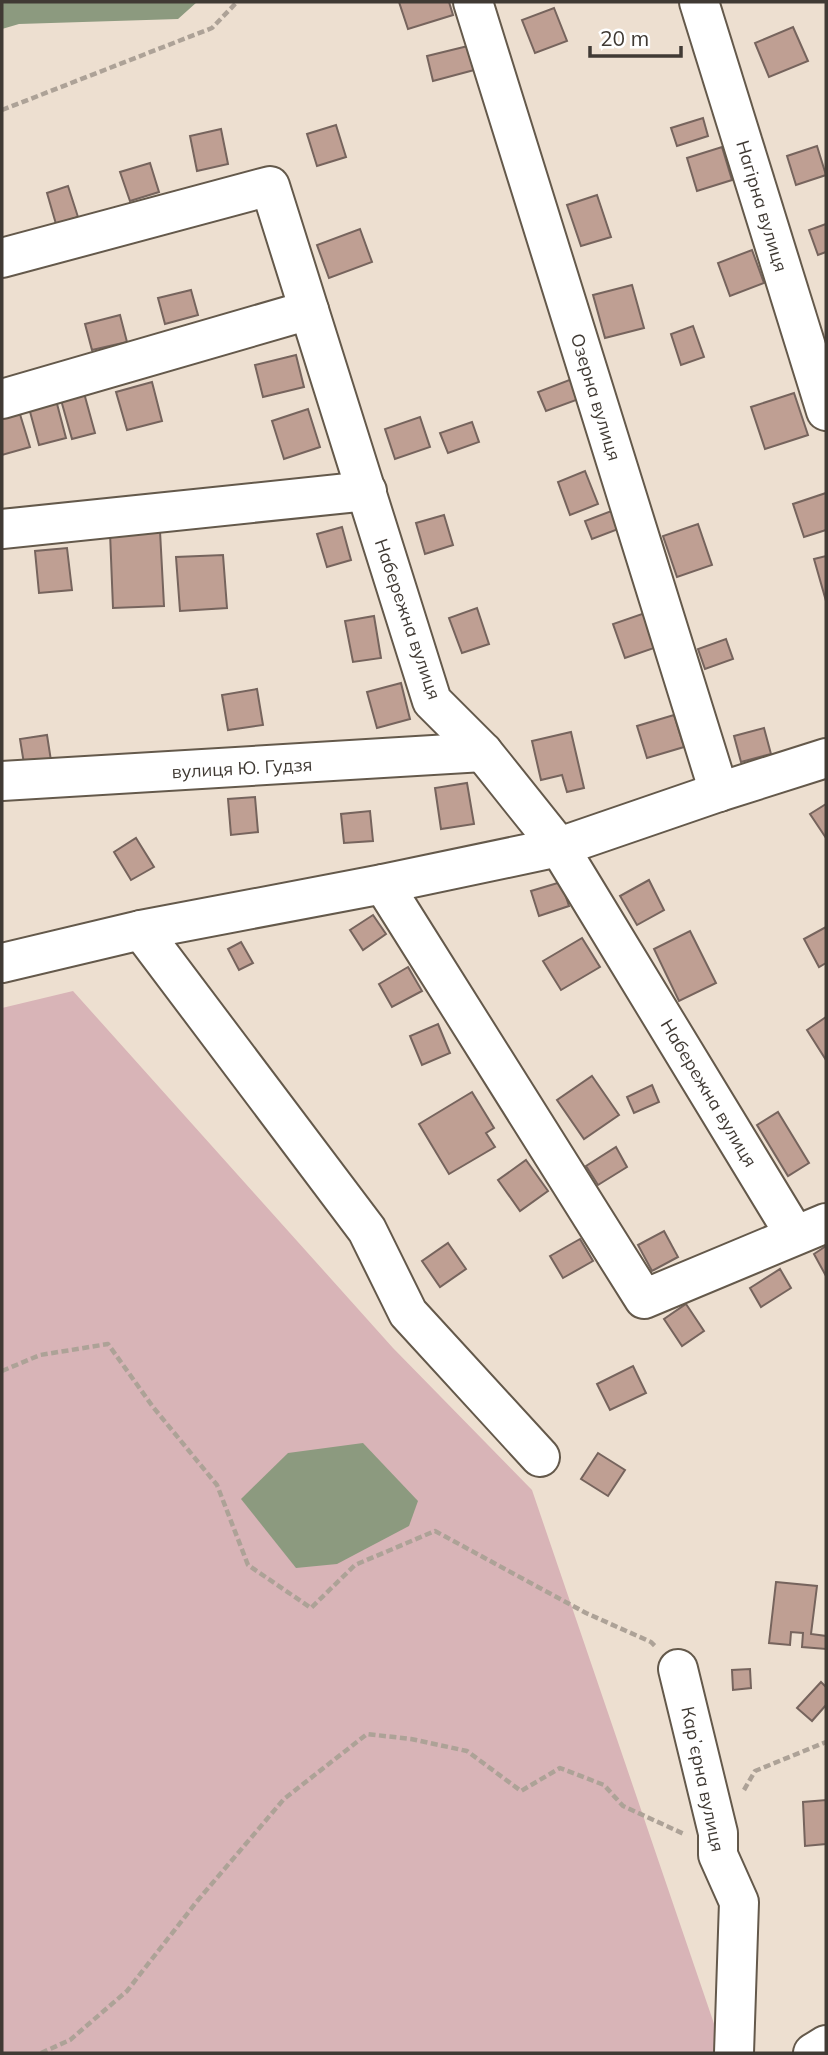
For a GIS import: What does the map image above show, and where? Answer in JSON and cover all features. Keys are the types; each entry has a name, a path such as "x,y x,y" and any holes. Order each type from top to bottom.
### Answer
{"street":[{"name":"Озерна вулиця","path":"473,2 719,792"},
{"name":"Нагірна вулиця","path":"699,2 826,411"},
{"name":"Набережна вулиця","path":"2,258 270,186 432,701 483,752 559,848 810,1229"},
{"path":"2,398 309,310"},
{"path":"2,529 366,491"},
{"name":"вулиця Ю. Гудзя","path":"2,781 483,752"},
{"path":"2,963 141,930 559,848 826,758"},
{"path":"383,884 645,1298 810,1229"},
{"path":"141,930 367,1230 408,1313 540,1457"},
{"name":"Карʼєрна вулиця","path":"678,1669 718,1844 739,1902 734,2053"},
{"path":"813,2053 826,2045"}],"path":[{"path":"2,110 212,28 237,2"},
{"path":"2,1371 40,1355 108,1344 153,1407 217,1485 248,1564 311,1608 355,1565 435,1531 586,1613 651,1642 678,1669"},
{"path":"41,2053 70,2040 127,1991 198,1900 284,1799 367,1734 411,1739 467,1751 521,1791 560,1768 604,1785 622,1806 690,1837 718,1844 755,1771 826,1742"}],"shaded area":[{"path":"2,2 197,2 178,19 19,24 2,29"},
{"path":"73,991 393,1348 532,1490 724,2053 2,2053 2,1008"},
{"path":"363,1443 418,1501 409,1526 337,1564 296,1568 241,1499 288,1453"}],"building":[{"path":"399,2 449,2 453,15 408,29"},
{"path":"554,8 567,41 535,53 522,20"},
{"path":"793,27 808,61 769,77 755,43"},
{"path":"472,45 478,69 433,81 427,56"},
{"path":"703,118 708,136 677,146 671,128"},
{"path":"336,125 346,157 317,166 307,134"},
{"path":"221,129 228,164 197,171 190,136"},
{"path":"817,146 826,175 796,185 787,156"},
{"path":"722,147 732,180 697,191 687,158"},
{"path":"150,163 159,192 130,201 120,172"},
{"path":"68,186 78,217 56,224 47,193"},
{"path":"597,195 611,237 581,246 567,205"},
{"path":"826,224 826,252 818,255 809,230"},
{"path":"360,229 372,262 329,278 317,245"},
{"path":"752,250 764,283 730,296 718,263"},
{"path":"632,285 644,328 605,338 593,295"},
{"path":"191,290 198,315 165,324 158,298"},
{"path":"120,315 127,342 92,350 85,324"},
{"path":"693,326 704,357 681,365 671,334"},
{"path":"296,355 304,387 263,397 255,365"},
{"path":"572,379 579,399 546,411 538,392"},
{"path":"152,382 162,421 127,430 116,392"},
{"path":"84,393 95,433 72,439 61,400"},
{"path":"794,393 808,435 765,449 751,407"},
{"path":"56,400 66,438 39,445 29,408"},
{"path":"308,409 320,447 284,459 272,421"},
{"path":"19,411 30,447 2,455 2,416"},
{"path":"420,417 430,447 395,459 385,429"},
{"path":"472,422 479,442 448,453 440,433"},
{"path":"585,471 598,504 570,515 558,482"},
{"path":"826,493 826,530 804,537 793,504"},
{"path":"614,510 621,528 592,539 585,521"},
{"path":"444,515 453,545 425,554 416,523"},
{"path":"698,524 712,565 677,577 663,536"},
{"path":"342,527 351,560 327,567 317,534"},
{"path":"160,531 164,606 113,608 110,533"},
{"path":"67,548 72,590 39,593 35,551"},
{"path":"223,555 227,608 180,611 176,557"},
{"path":"826,556 826,601 814,559"},
{"path":"477,608 489,644 462,653 449,618"},
{"path":"645,613 657,647 625,658 613,624"},
{"path":"374,616 381,658 353,662 345,621"},
{"path":"726,639 733,659 705,669 698,649"},
{"path":"401,683 410,719 377,728 367,692"},
{"path":"257,689 263,725 228,730 222,695"},
{"path":"674,715 684,747 647,758 637,726"},
{"path":"764,728 771,754 741,762 734,736"},
{"path":"571,732 584,788 567,792 562,775 541,780 532,741"},
{"path":"47,735 52,767 25,770 20,739"},
{"path":"467,783 474,824 441,829 435,788"},
{"path":"255,797 258,832 231,835 228,799"},
{"path":"826,804 826,838 810,814"},
{"path":"370,811 373,841 344,843 341,814"},
{"path":"136,838 154,867 131,880 114,852"},
{"path":"649,880 664,910 637,925 620,896"},
{"path":"561,882 569,906 539,916 531,891"},
{"path":"373,915 386,934 363,950 350,930"},
{"path":"826,927 826,963 819,967 804,939"},
{"path":"690,931 716,983 679,1001 654,949"},
{"path":"582,938 600,967 561,990 543,961"},
{"path":"241,942 253,963 239,970 228,949"},
{"path":"408,967 422,991 392,1007 379,984"},
{"path":"826,1017 826,1060 807,1030"},
{"path":"438,1024 450,1053 422,1065 410,1036"},
{"path":"592,1076 619,1115 584,1139 557,1100"},
{"path":"652,1085 659,1102 634,1113 627,1097"},
{"path":"472,1092 494,1128 486,1133 495,1147 449,1174 419,1124"},
{"path":"778,1112 809,1163 788,1176 757,1125"},
{"path":"616,1147 627,1167 598,1185 586,1166"},
{"path":"526,1160 548,1191 520,1211 498,1180"},
{"path":"664,1231 678,1257 652,1271 638,1245"},
{"path":"580,1239 593,1261 563,1278 550,1256"},
{"path":"448,1243 466,1269 440,1287 422,1261"},
{"path":"826,1246 826,1276 814,1254"},
{"path":"780,1269 791,1288 761,1307 750,1288"},
{"path":"686,1304 704,1331 682,1346 664,1319"},
{"path":"633,1366 646,1393 610,1410 597,1384"},
{"path":"598,1453 625,1470 608,1496 581,1479"},
{"path":"776,1582 817,1586 811,1634 826,1636 826,1649 802,1647 803,1633 791,1632 790,1645 769,1643"},
{"path":"750,1669 751,1688 733,1690 732,1670"},
{"path":"821,1682 826,1687 826,1705 812,1721 797,1708"},
{"path":"826,1800 826,1844 805,1846 803,1802"}]}
